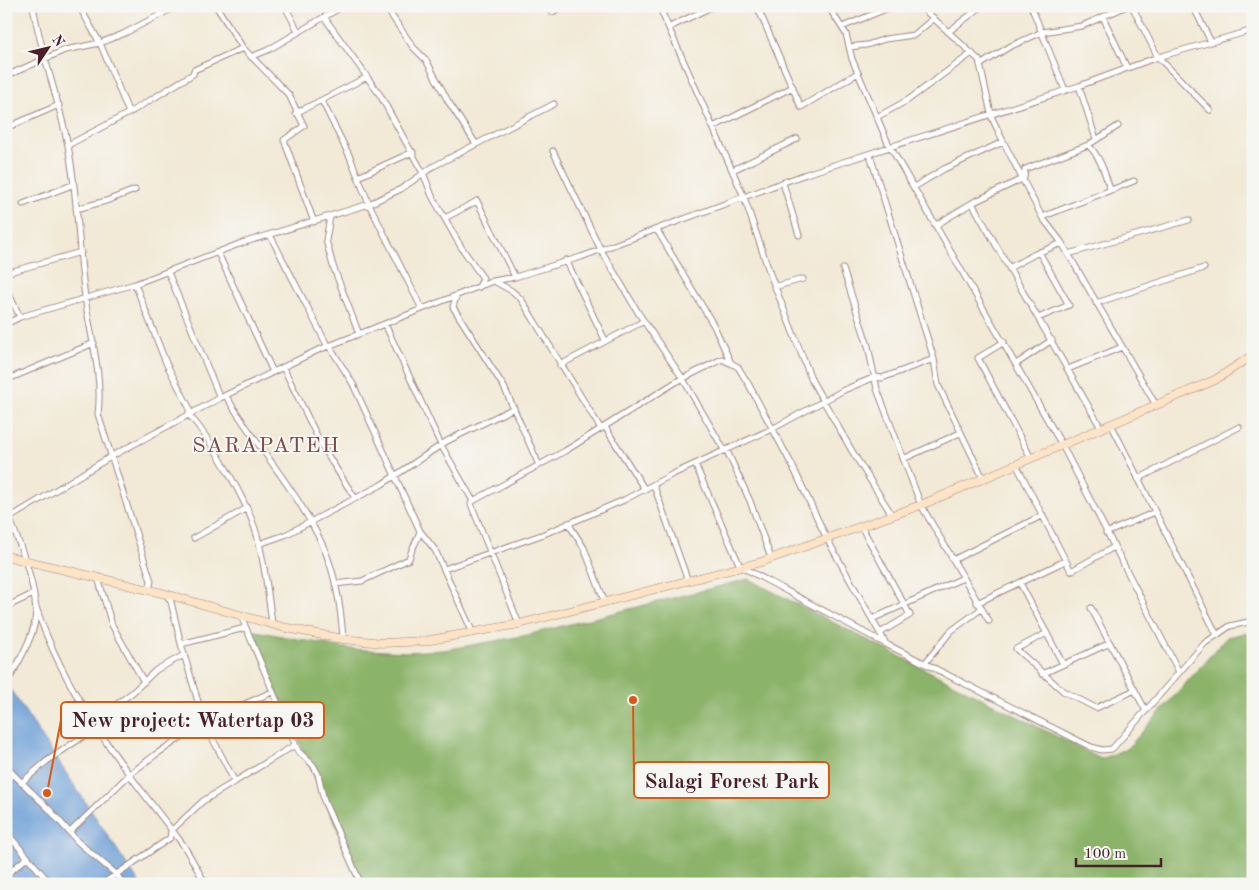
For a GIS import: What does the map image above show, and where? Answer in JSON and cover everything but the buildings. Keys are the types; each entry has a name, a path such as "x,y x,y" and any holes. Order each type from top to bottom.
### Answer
{"street":[{"path":"33,6 68,145 85,298 94,343 100,393 98,414 128,514 151,581 149,590"},
{"path":"79,6 100,43 129,113"},
{"path":"6,76 65,50 100,43 123,34 168,8 177,6"},
{"path":"216,6 243,48 289,95 304,126 284,140 314,222"},
{"path":"285,6 298,31"},
{"path":"251,57 268,50 343,6"},
{"path":"385,6 413,47 426,60 448,101 476,144"},
{"path":"552,12 565,6"},
{"path":"659,6 670,27 744,197 774,287 812,381 892,515"},
{"path":"670,27 713,6"},
{"path":"756,6 801,107 858,73"},
{"path":"842,28 893,6"},
{"path":"920,6 979,60 991,114 1003,142 1024,178 1042,217 1062,243 1156,405"},
{"path":"948,32 982,6"},
{"path":"1032,6 1065,90"},
{"path":"980,65 1009,47 1042,32 1082,26 1127,6"},
{"path":"1132,6 1158,57 1210,110"},
{"path":"831,7 842,28 858,73 891,148 1062,445 1179,672"},
{"path":"1195,7 1211,42"},
{"path":"324,17 380,95 413,152 432,196 483,278 479,287"},
{"path":"1103,17 1127,68"},
{"path":"849,46 867,45 885,39 914,35 934,18"},
{"path":"8,519 112,456 223,397 283,367 422,309 494,281 515,277 601,250 783,183 1079,86 1158,57 1253,30"},
{"path":"68,145 129,113 193,74 194,70 243,48"},
{"path":"877,116 908,100 972,53"},
{"path":"296,112 367,77"},
{"path":"1079,86 1096,139"},
{"path":"713,127 793,87"},
{"path":"322,100 369,204 422,309"},
{"path":"6,324 20,317 135,284 270,235 369,204 401,190 434,166 554,104"},
{"path":"6,128 59,105"},
{"path":"1024,178 1025,169 1088,145 1118,126"},
{"path":"732,170 797,139"},
{"path":"914,187 944,169 1003,142"},
{"path":"1088,145 1093,150 1102,167 1110,190"},
{"path":"554,151 601,250 723,448 727,451 750,500 771,558"},
{"path":"358,177 413,152"},
{"path":"870,155 934,359 938,385 983,478"},
{"path":"936,225 972,203 1024,178"},
{"path":"1042,217 1134,181"},
{"path":"783,183 800,235"},
{"path":"23,204 72,185"},
{"path":"76,209 106,201 135,190"},
{"path":"445,218 478,201 515,277"},
{"path":"972,203 1101,428"},
{"path":"330,217 326,240 333,266 359,334"},
{"path":"1068,254 1189,220"},
{"path":"658,230 714,326 731,363"},
{"path":"270,235 327,345 353,384 420,532 435,550 472,631"},
{"path":"1009,268 1039,252 1062,243"},
{"path":"6,273 81,252"},
{"path":"1038,318 1069,306 1039,252"},
{"path":"218,253 273,372"},
{"path":"566,260 606,340"},
{"path":"1096,303 1204,268"},
{"path":"843,269 868,346 891,430 921,505 977,603 989,620"},
{"path":"168,272 223,397 296,497 324,548 341,605 343,639"},
{"path":"774,287 803,280"},
{"path":"494,281 512,291 521,299 560,365 646,490"},
{"path":"135,284 166,363 188,407 189,415 206,438 247,508 259,544 272,623"},
{"path":"6,288 20,317"},
{"path":"456,296 454,306 494,370 514,408 539,465"},
{"path":"560,365 644,321"},
{"path":"385,324 441,445 474,501"},
{"path":"1016,364 1052,340"},
{"path":"1004,342 978,358 1031,458"},
{"path":"6,380 94,343"},
{"path":"1068,369 1122,346"},
{"path":"6,556 166,594 241,616 343,639 414,643 519,624 604,600 688,581 771,558 827,539 921,505 1215,380 1253,355"},
{"path":"444,569 484,554 490,555 646,490 695,464 727,451 875,377 882,378 934,359"},
{"path":"519,624 471,504 603,428 682,379 722,360 738,368 749,385 827,539 886,644"},
{"path":"283,367 323,448 355,498"},
{"path":"259,544 355,498 441,445 514,408"},
{"path":"1111,424 1217,635"},
{"path":"1138,479 1239,427"},
{"path":"903,459 960,432"},
{"path":"695,464 740,566 886,644 1091,747 1102,750 1112,749 1205,643 1230,626 1253,622"},
{"path":"1016,464 1071,571 1114,547"},
{"path":"654,486 688,581"},
{"path":"194,538 247,508"},
{"path":"6,510 24,560 35,604 54,652 112,752 178,838 206,884"},
{"path":"1106,533 1155,512"},
{"path":"952,560 1043,515"},
{"path":"568,523 584,548 604,600"},
{"path":"861,526 910,615 880,633"},
{"path":"335,584 362,581 409,559 410,551 417,542 420,532"},
{"path":"977,603 1065,560"},
{"path":"98,578 112,625 144,682"},
{"path":"872,619 963,578"},
{"path":"1020,582 1063,664"},
{"path":"6,607 33,594"},
{"path":"166,594 171,602 184,655 204,722 235,782"},
{"path":"6,684 18,665 35,622 35,604"},
{"path":"1091,608 1146,711"},
{"path":"925,663 951,631 981,609"},
{"path":"241,616 295,745 318,774 324,801 361,884"},
{"path":"181,644 245,628"},
{"path":"1047,633 1016,649 1063,692 1096,708 1135,690"},
{"path":"1042,674 1110,643"},
{"path":"94,721 144,682 156,670 184,655"},
{"path":"70,832 130,774 204,722 272,692"},
{"path":"21,783 47,761 97,727"},
{"path":"102,884 170,838 171,831 203,802 295,745"},
{"path":"6,764 21,783 78,842 116,874 123,884"},
{"path":"6,784 12,773"},
{"path":"6,832 48,881"},
{"path":"6,875 28,857"}],"green space":[{"path":"748,579 1101,759 1128,748 1227,637 1253,631 1253,884 362,884 250,630 350,649 405,652 444,650 523,636"}],"water":[{"path":"6,683 140,884 6,884"}],"place":[{"name":"Salagi Forest Park","path":"633,700"},
{"name":"New project: Watertap 03","path":"47,793"}],"district":[{"name":"SARAPATEH","path":"266,446"}]}
